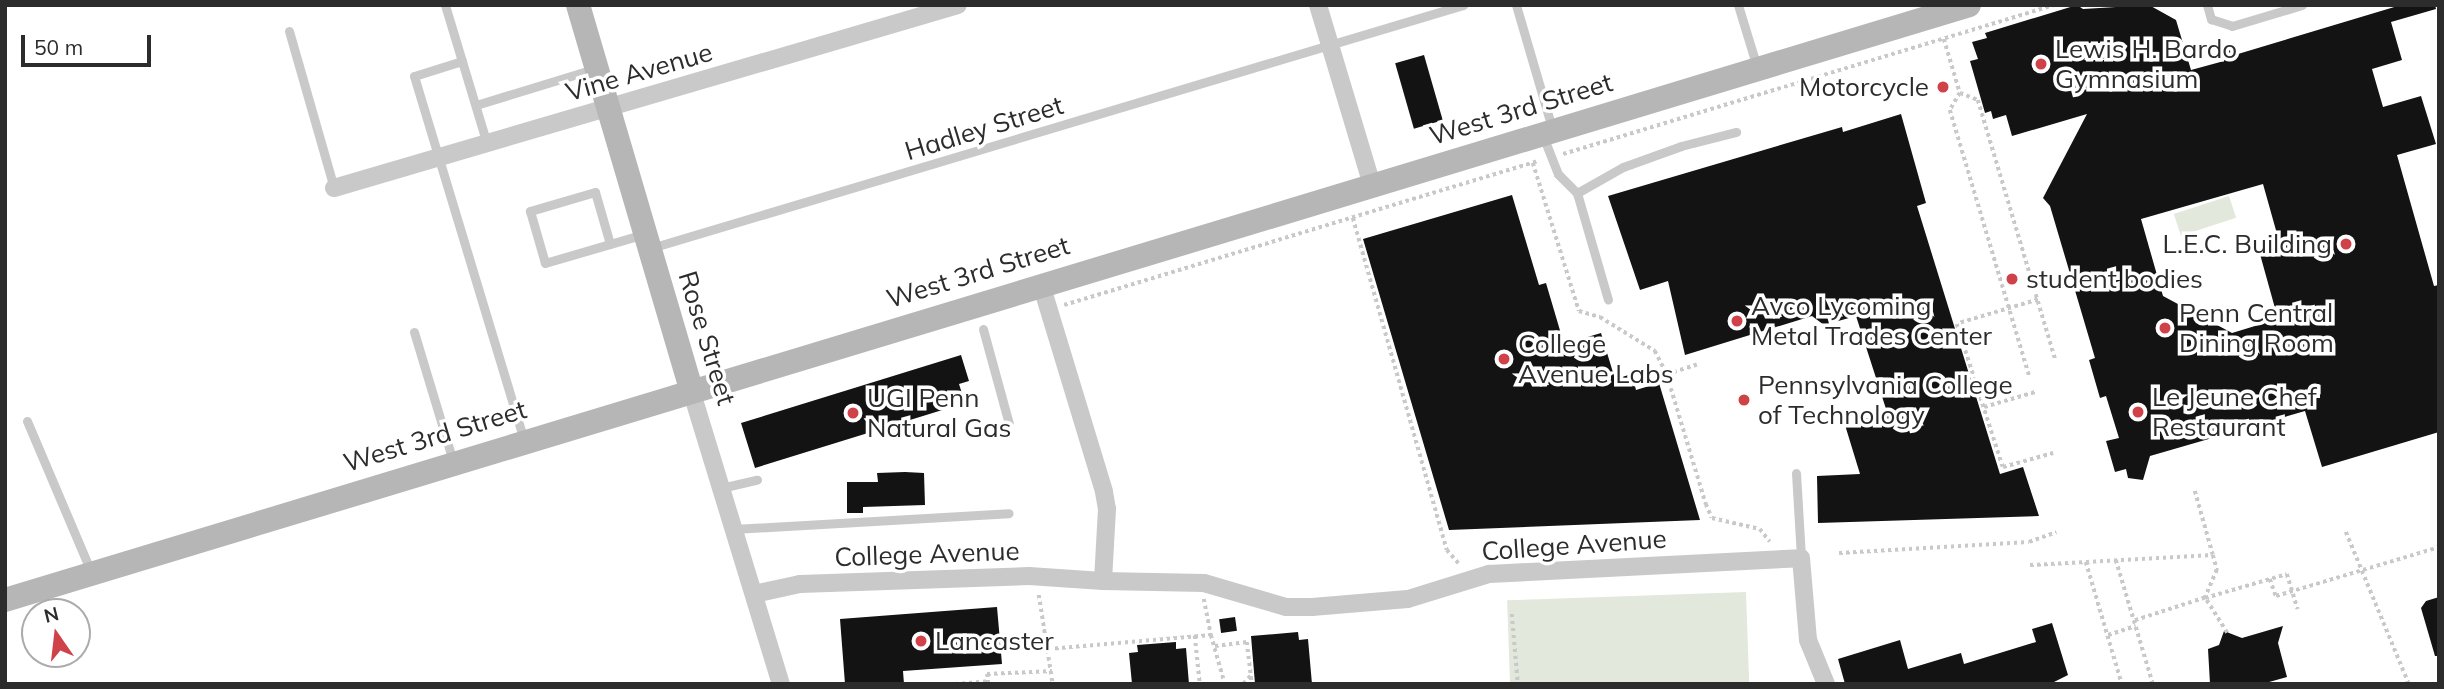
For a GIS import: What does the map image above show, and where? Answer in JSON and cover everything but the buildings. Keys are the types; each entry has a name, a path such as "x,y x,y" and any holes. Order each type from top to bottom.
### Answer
{"main road":[{"name":"West 3rd Street","path":"5,600 1041,284 1758,69 1936,20 1969,5"},
{"name":"Rose Street","path":"583,6 596,69 691,390"}],"street":[{"name":"Vine Avenue","path":"334,188 958,5"},
{"path":"1318,5 1372,185"},
{"path":"1041,284 1104,492 1107,509 1103,581"},
{"name":"Rose Street","path":"691,390 781,684"},
{"path":"1801,558 1808,640 1826,684"},
{"name":"College Avenue","path":"754,594 827,583 1029,576 1204,583 1286,607 1312,607 1408,598 1489,574 1801,558"}],"lane":[{"path":"445,5 487,144"},
{"name":"Hadley Street","path":"610,244 595,192 530,211 545,263 610,244 647,241 1330,46 1463,5"},
{"path":"1516,5 1558,174 1577,193 1608,300"},
{"path":"1738,5 1758,69"},
{"path":"2207,5 2211,19 2232,26 2302,5"},
{"path":"289,31 334,188"},
{"path":"462,61 414,76 524,440"},
{"path":"475,105 596,69"},
{"path":"1577,193 1623,167 1681,146 1736,132"},
{"path":"983,329 1009,424"},
{"path":"414,332 453,462"},
{"path":"27,421 91,573"},
{"path":"1796,473 1801,558"},
{"path":"721,488 757,480"},
{"path":"734,529 934,520 1009,513"}],"path":[{"path":"1936,20 1960,93 1950,110 2029,375"},
{"path":"1960,93 1978,100 2056,361"},
{"path":"1533,163 1579,312 1600,317 1655,351 1667,375 1712,518 1760,529 1773,547"},
{"path":"1353,217 1447,550 1460,565"},
{"path":"2038,300 1957,324 2003,467 2053,453"},
{"path":"1667,375 1697,365"},
{"path":"1984,407 2035,392"},
{"path":"2194,491 2217,570 2205,598"},
{"path":"1839,553 2029,542 2056,532"},
{"path":"2346,532 2409,684"},
{"path":"2270,579 2276,596 2439,547"},
{"path":"2030,565 2213,555"},
{"path":"2116,560 2153,684"},
{"path":"2085,562 2122,684"},
{"path":"2134,621 2287,574 2298,609"},
{"path":"1039,595 1053,684"},
{"path":"1204,596 1211,635 1225,684"},
{"path":"2205,598 2227,633"},
{"path":"1512,614 1518,684"},
{"path":"2108,635 2136,626"},
{"path":"1048,649 1211,635"},
{"path":"1195,636 1201,683"},
{"path":"1215,646 1247,642 1252,684"},
{"path":"955,684 988,682 988,674 1052,671"},
{"path":"1242,684 1251,675"}],"shaded area":[{"path":"2229,196 2236,218 2181,236 2174,214"},
{"path":"1746,592 1749,684 1510,684 1507,600"}],"place":[{"name":"Lewis H. Bardo Gymnasium","path":"2041,64"},
{"name":"Motorcycle","path":"1943,87"},
{"name":"L.E.C. Building","path":"2346,244"},
{"name":"student bodies","path":"2012,279"},
{"name":"Avco Lycoming Metal Trades Center","path":"1737,321"},
{"name":"Penn Central Dining Room","path":"2165,328"},
{"name":"College Avenue Labs","path":"1504,359"},
{"name":"Pennsylvania College of Technology","path":"1744,400"},
{"name":"Le Jeune Chef Restaurant","path":"2138,412"},
{"name":"UGI Penn Natural Gas","path":"853,413"},
{"name":"Lancaster","path":"921,641"}]}
